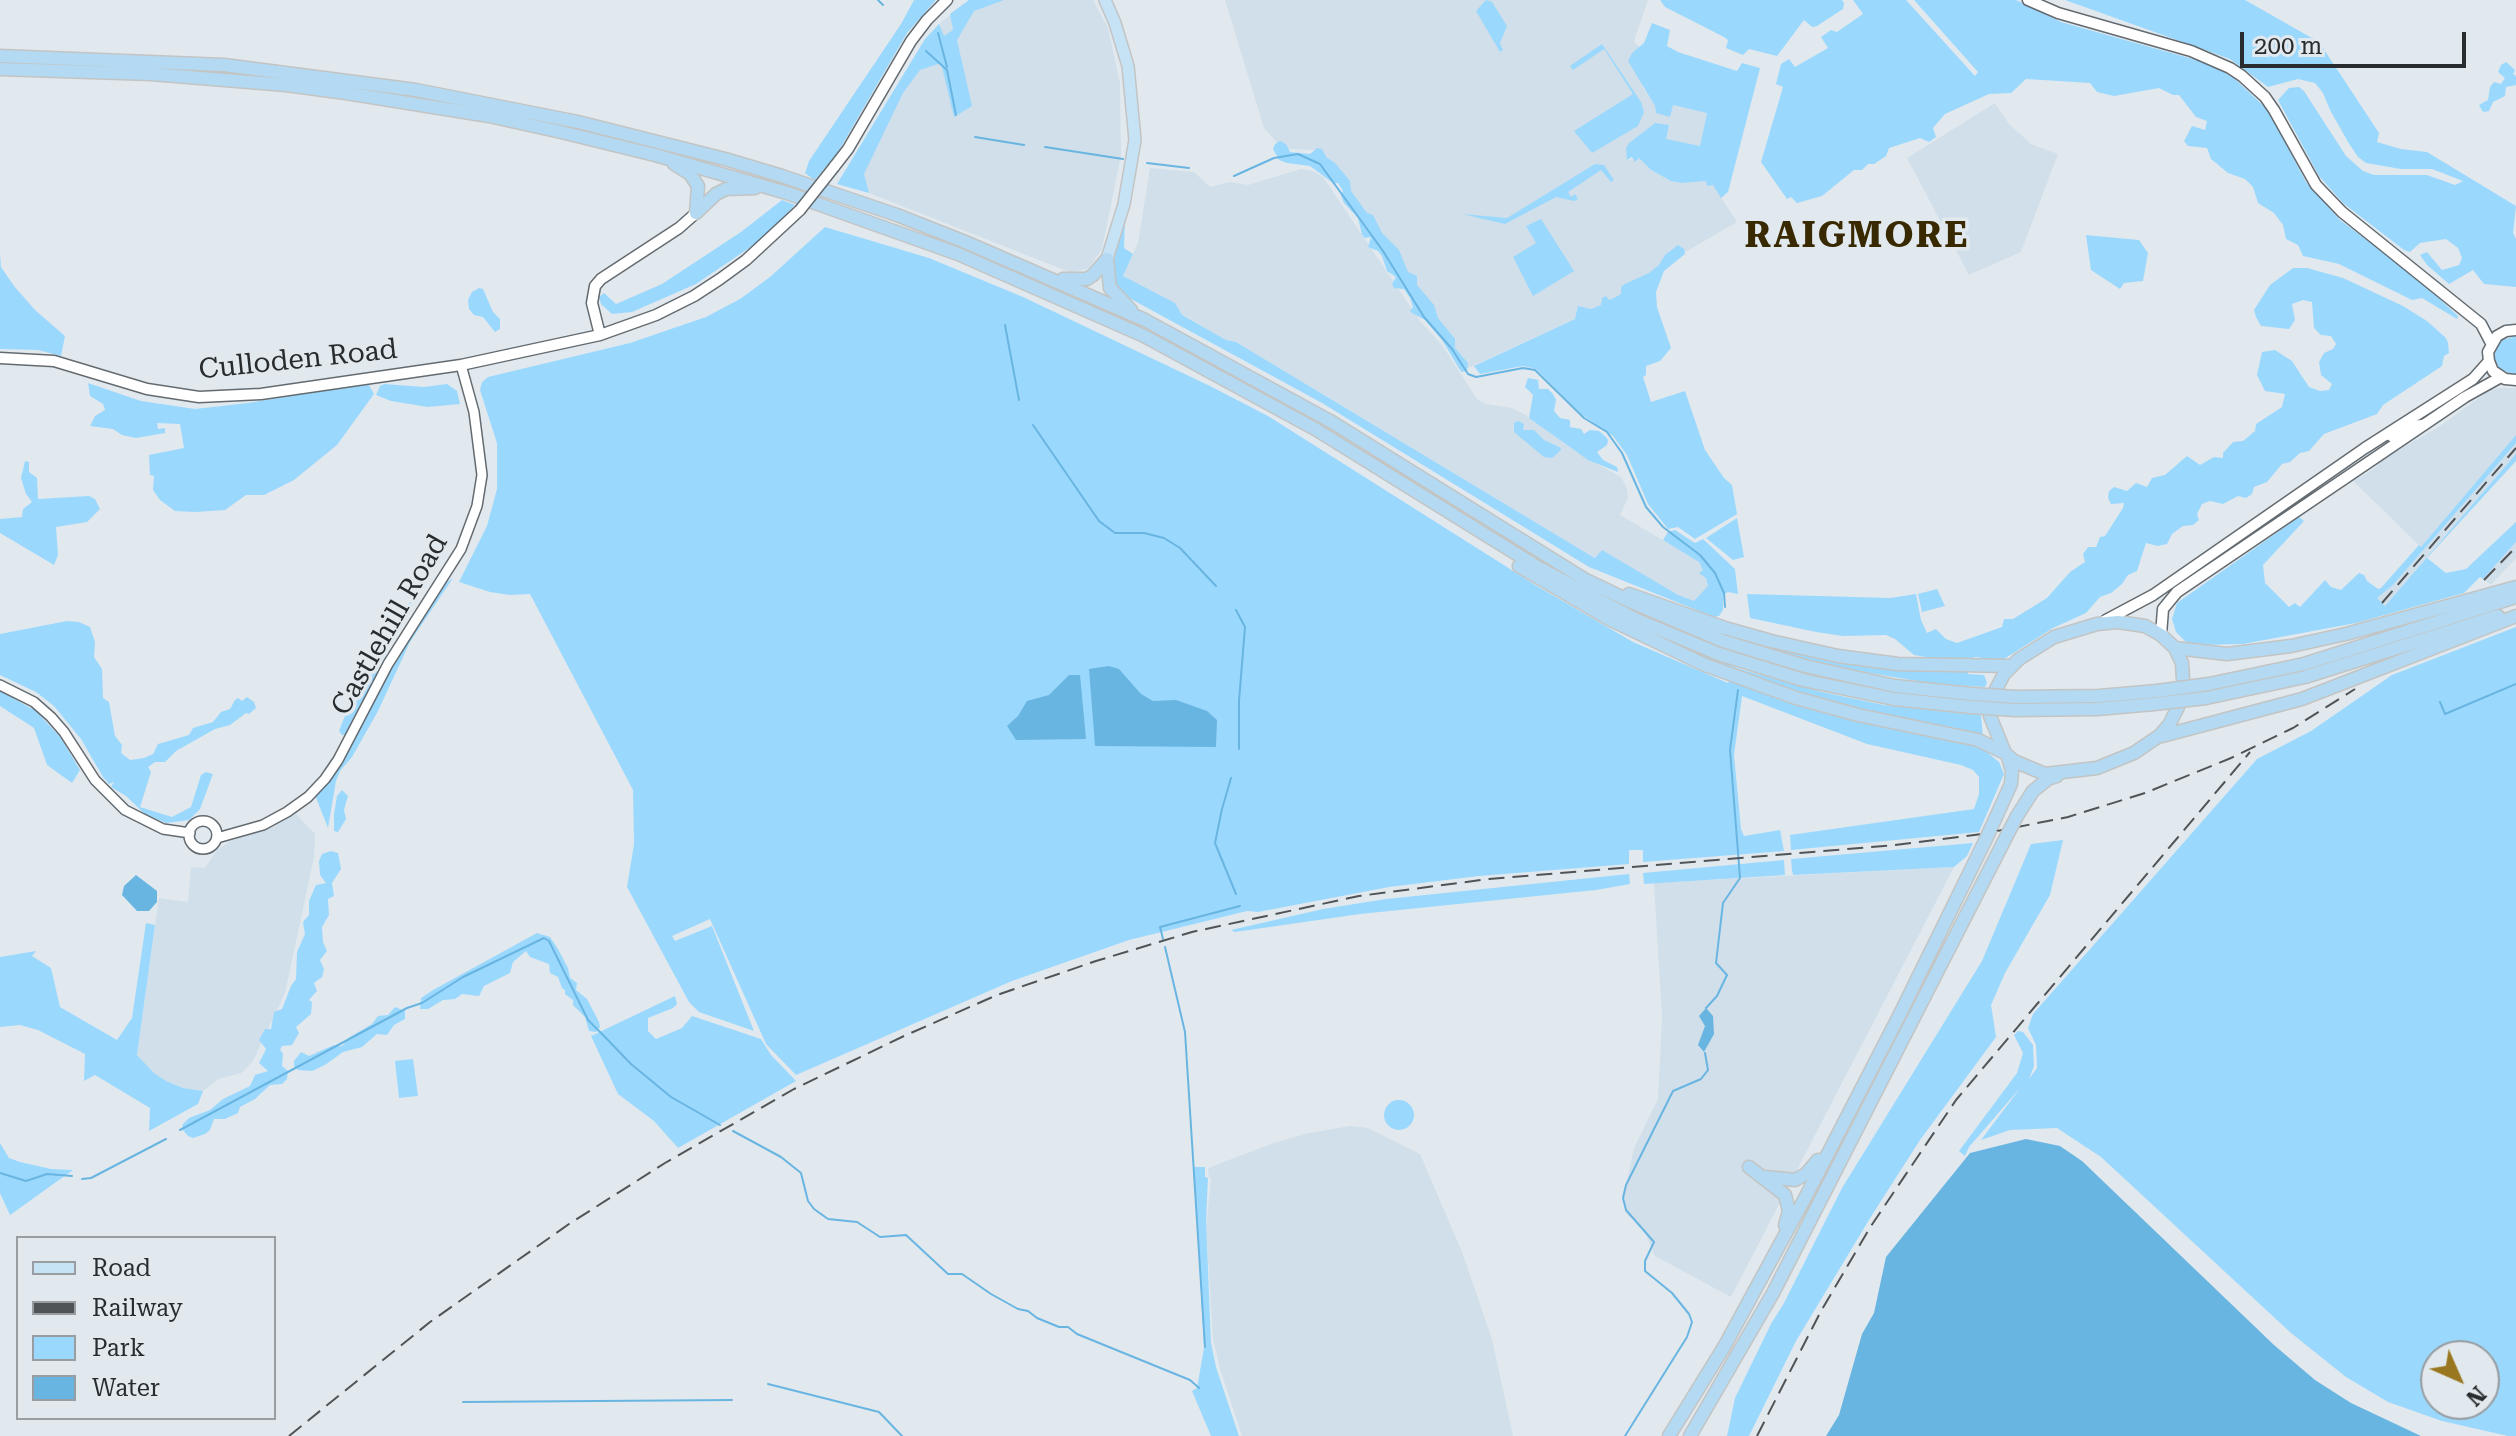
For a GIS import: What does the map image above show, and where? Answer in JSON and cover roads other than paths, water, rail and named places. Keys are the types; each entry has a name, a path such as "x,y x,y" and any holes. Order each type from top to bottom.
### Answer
{"highway":[{"path":"0,56 224,65 416,90 578,122 782,176 897,215 1145,320 1332,422 1586,580 1634,603 1723,641 1805,666 1972,701"},
{"path":"0,69 151,74 286,85 489,116 655,155 787,193 958,254 1144,336 1315,429 1539,568 1606,605 1719,654 1803,680 1849,690 1894,699 2015,703 2099,696 2206,698 2305,677 2516,613"},
{"path":"655,155 683,169 695,180 699,193 696,213"},
{"path":"696,213 726,189 748,187 787,193"},
{"path":"1041,274 1083,280 1093,275 1107,259"},
{"path":"1107,259 1110,288 1121,302 1145,320"},
{"path":"1468,524 1498,552 1545,582 1639,634 1705,665 1796,698 1858,715 1978,740 2033,771 2064,774"},
{"path":"1586,580 1725,628 1838,656 1898,664 2012,666"},
{"path":"2175,648 2227,654 2291,646 2516,587"},
{"path":"2156,698 2304,664 2516,597"},
{"path":"1690,1436 1773,1293 2017,816 2039,785 2064,774 2117,761 2159,736 2302,699 2516,613"},
{"path":"1669,1436 1724,1347 1849,1112 2011,784 2012,771 2007,754 1990,716 1995,688 2029,651 2054,637 2097,624 2133,623 2161,635 2175,648 2182,663 2185,679 2180,709 2159,736"},
{"path":"1762,1177 1790,1181 1806,1174 1849,1112"},
{"path":"1749,1167 1781,1191 1789,1211 1759,1283"}],"main road":[{"name":"Culloden Road","path":"0,358 54,361 147,389 210,397 261,394 461,365 600,335 656,315 694,296 746,260 800,210 848,149 911,41 947,0"},
{"path":"1105,0 1128,66 1135,140 1124,204 1107,259"},
{"path":"2028,0 2058,13 2191,51 2242,76 2274,110 2316,185 2342,212 2481,324 2491,343 2489,361 2493,371 2501,377 2516,380"},
{"path":"600,335 592,303 595,286 607,273 679,228 696,213"},
{"path":"2481,324 2511,330"},
{"path":"2491,343 2511,330"},
{"path":"2097,624 2153,595 2387,434 2473,379 2489,361"},
{"path":"2161,635 2163,609 2177,592 2480,387 2501,377"}],"street":[{"name":"Castlehill Road","path":"217,838 213,826 205,822 197,823 190,833 191,841 200,848 212,846 217,838 263,825 287,812 308,797 325,779 407,631 461,549 477,506 482,475 474,412 461,365"},
{"path":"2387,434 2394,438 2411,426 2425,424"},
{"name":"Castlehill Road","path":"0,685 34,702 51,717 95,780 125,810 163,829 190,833"}],"water":[{"path":"1109,666 1119,669 1141,694 1153,701 1176,700 1207,711 1217,720 1216,747 1095,746 1089,669"},
{"path":"1069,675 1080,675 1086,739 1016,740 1007,726 1027,701 1049,695"},
{"path":"136,875 157,891 157,902 149,911 137,911 122,895 124,886"},
{"path":"1706,1008 1713,1016 1714,1034 1704,1052 1698,1045 1705,1026 1699,1016"},
{"path":"2026,1139 2060,1146 2082,1161 2274,1345 2315,1380 2351,1403 2421,1436 1826,1436 1839,1415 1862,1334 1874,1313 1886,1257 1970,1153"}],"waterway":[{"path":"878,0 883,5"},
{"path":"938,33 947,67"},
{"path":"926,51 947,70 956,115"},
{"path":"975,137 1024,145"},
{"path":"1045,147 1123,159"},
{"path":"1234,176 1274,158 1298,154 1320,164 1383,251 1424,317 1452,349 1468,374 1476,377 1523,368 1535,370 1584,418 1607,432 1622,453 1646,507 1663,527 1700,555 1715,573 1724,593 1725,607"},
{"path":"1147,163 1189,168"},
{"path":"1005,325 1019,400"},
{"path":"1033,425 1099,521 1115,533 1144,533 1164,538 1180,548 1216,586"},
{"path":"1236,610 1245,627 1239,749"},
{"path":"2440,702 2445,714 2516,684"},
{"path":"1706,1008 1717,996 1727,975 1716,963 1723,903 1740,878 1730,750 1738,690"},
{"path":"1231,778 1215,843 1236,894"},
{"path":"1163,939 1160,927 1240,906"},
{"path":"180,1130 407,1008 422,1003 463,977 544,938 549,941 588,1020 631,1064 671,1097 720,1125"},
{"path":"1165,947 1185,1032 1205,1347"},
{"path":"1625,1436 1687,1337 1692,1322 1672,1293 1645,1271 1645,1261 1654,1242 1626,1210 1623,1198 1626,1185 1673,1091 1701,1079 1708,1070 1705,1053"},
{"path":"733,1131 781,1157 801,1173 808,1201 828,1219 857,1222 880,1237 906,1235 948,1274 962,1274 1018,1309 1059,1327 1068,1327 1077,1334 1190,1380 1199,1388"},
{"path":"82,1179 91,1178 166,1139"},
{"path":"0,1173 26,1181 47,1174 72,1176"},
{"path":"768,1384 879,1412 902,1436"},
{"path":"463,1402 732,1400"}],"railway":[{"path":"2382,603 2516,448"},
{"path":"2484,580 2516,547"},
{"path":"289,1436 430,1322 569,1224 665,1163 794,1089 997,995 1192,932 1359,896 1489,879 1895,845 1982,834 2068,817 2145,793 2231,758 2293,728 2355,689"},
{"path":"1757,1436 1821,1311 1871,1226 1956,1100 2250,752"}],"district":[{"name":"RAIGMORE","path":"1857,236"}]}
